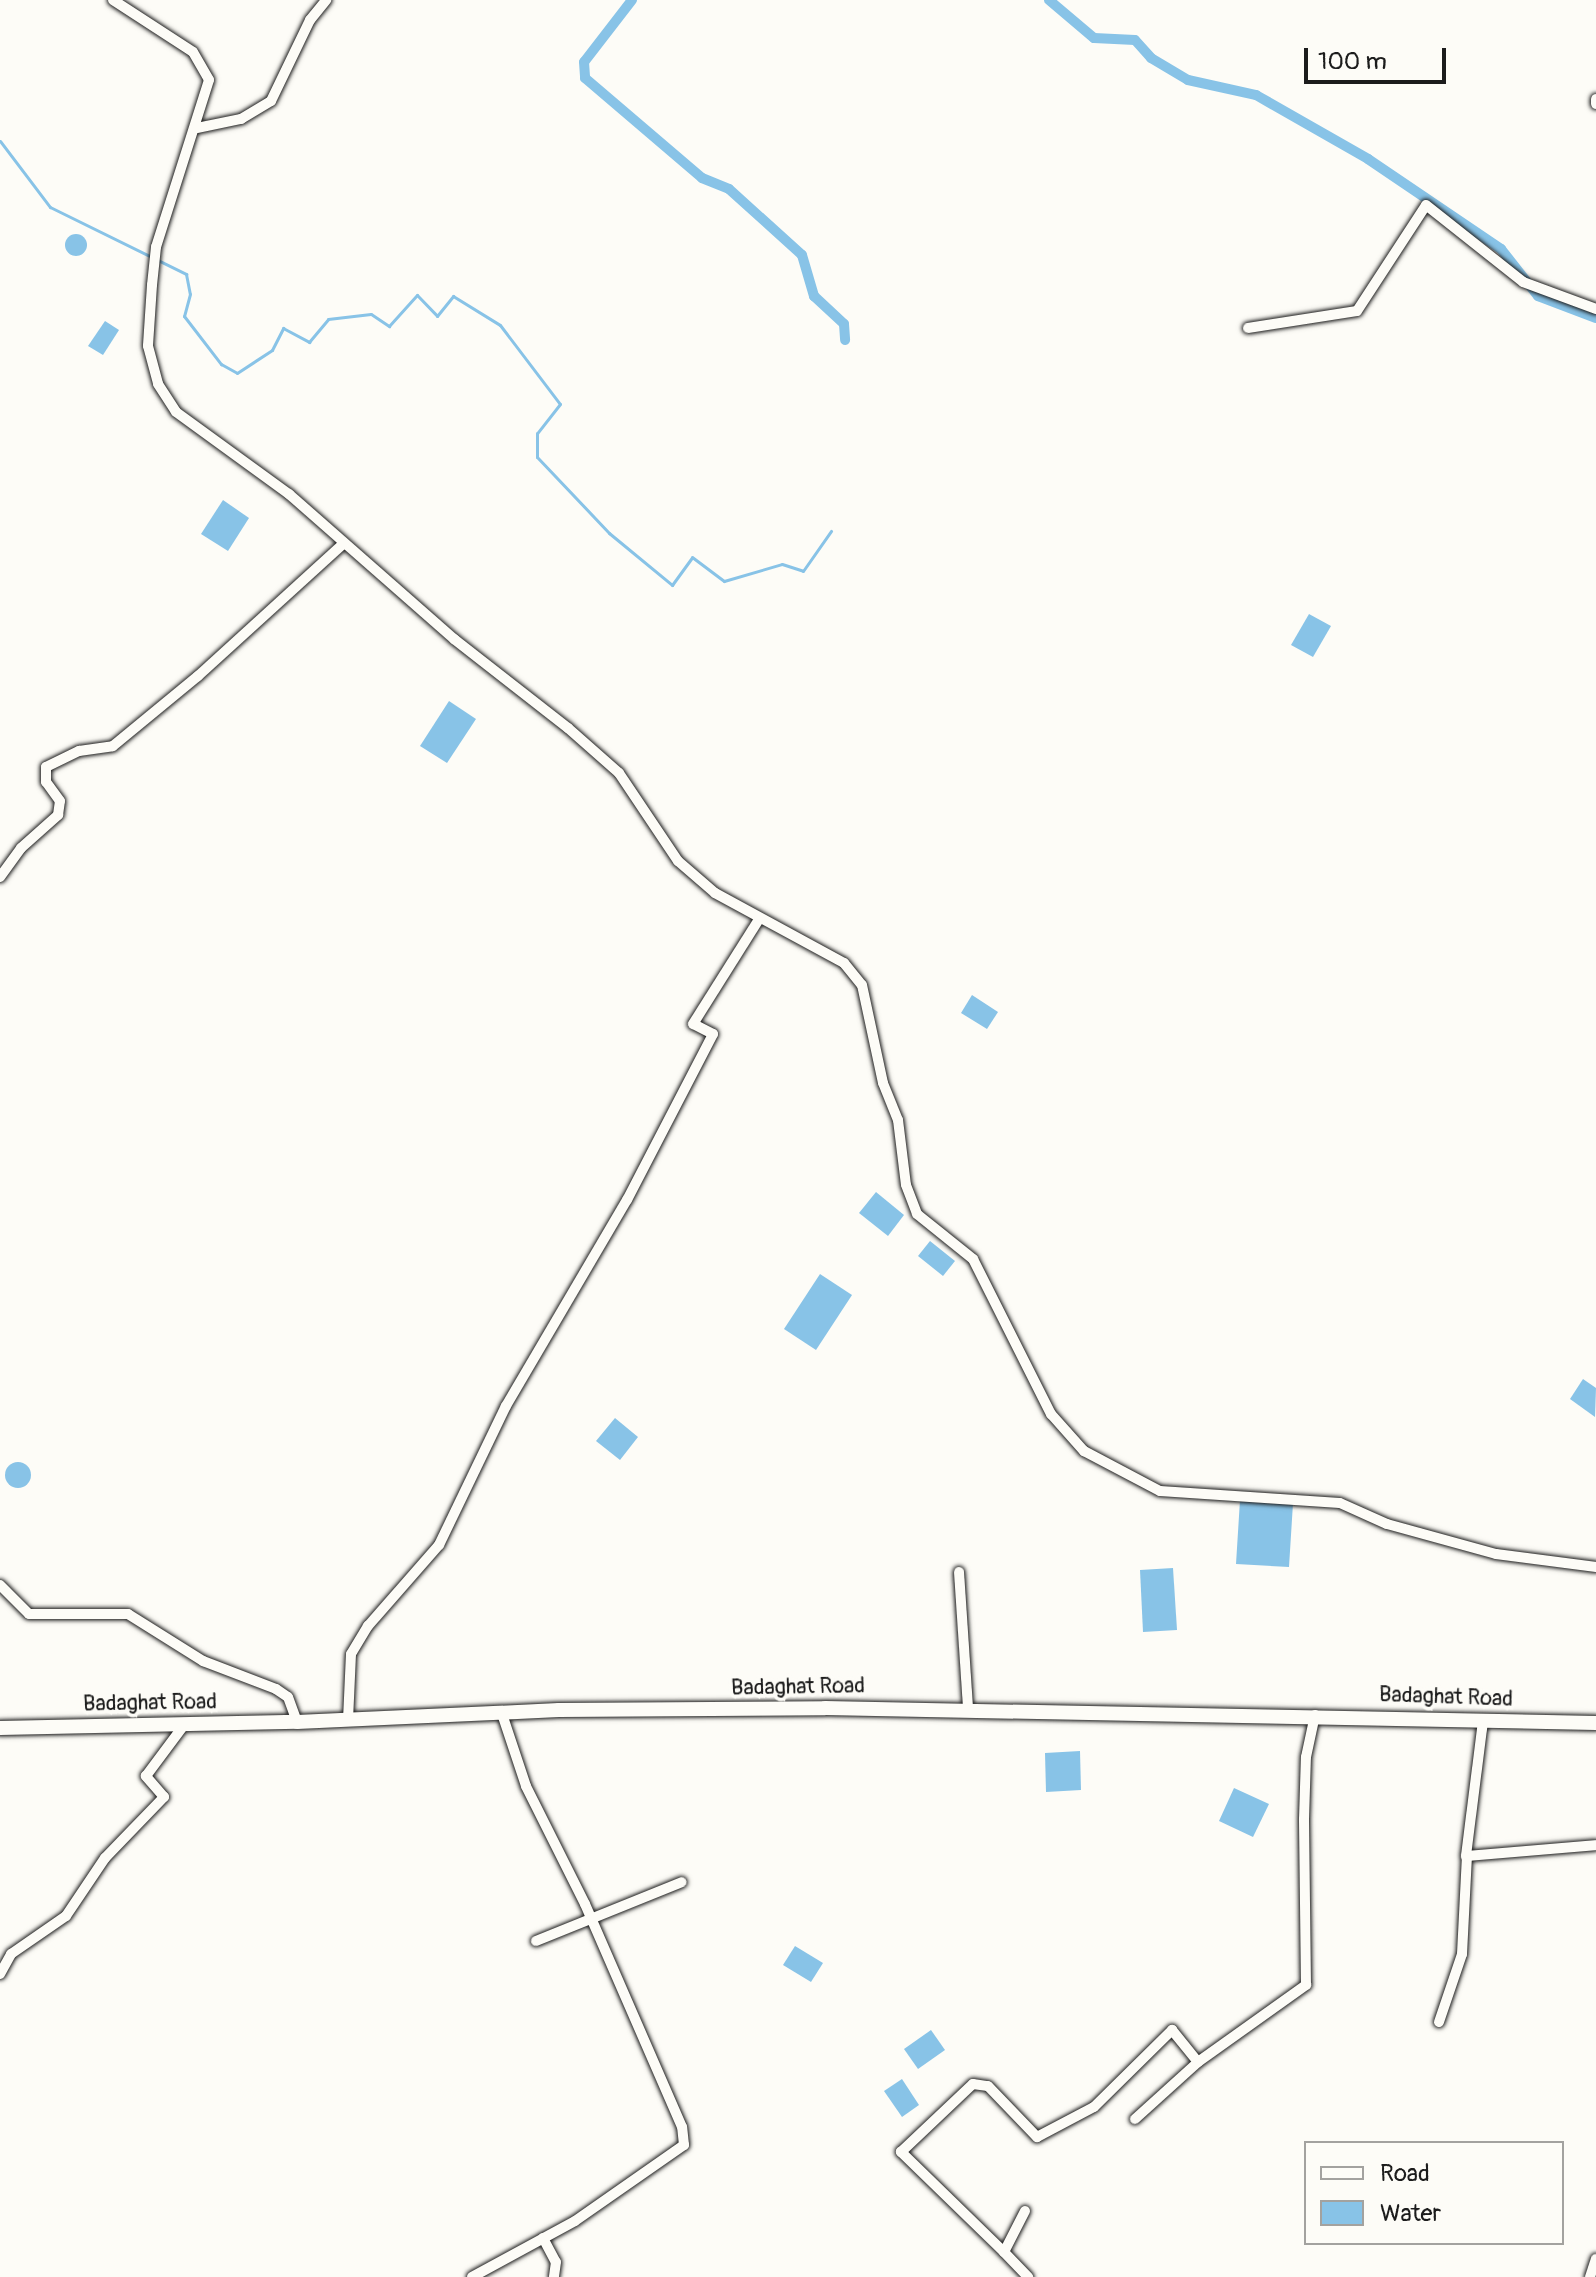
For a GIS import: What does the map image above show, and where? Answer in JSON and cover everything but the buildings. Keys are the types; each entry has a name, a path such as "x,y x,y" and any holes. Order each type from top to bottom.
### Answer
{"main road":[{"name":"Badaghat Road","path":"0,1728 297,1722 501,1711 968,1708 1596,1723"}],"street":[{"path":"113,0 193,52 209,80 197,128 156,247 152,285 148,346 158,384 176,412 289,494 619,773 678,861 715,893 844,963 862,985 883,1083 898,1120 906,1185 917,1214 973,1259 1051,1414 1084,1451 1160,1491 1340,1503 1387,1524 1496,1554 1596,1567"},
{"path":"197,128 241,119 271,101 310,20 326,0"},
{"path":"1248,328 1357,311 1426,205 1523,282 1596,309"},
{"path":"0,877 21,848 58,815 60,801 46,782 46,767 79,751 113,746 198,676 344,543"},
{"path":"348,1720 351,1654 368,1626 439,1545 506,1406 627,1200 713,1034 693,1024 759,919"},
{"path":"959,1572 968,1708"},
{"path":"0,1585 29,1614 128,1614 203,1661 276,1689 288,1697 297,1722"},
{"path":"472,2277 543,2238 679,2153 684,2145 682,2127 526,1786 501,1711"},
{"path":"1135,2119 1198,2062 1306,1985 1306,1757 1315,1715"},
{"path":"1439,2022 1462,1954 1467,1854 1483,1721"},
{"path":"0,1974 11,1954 66,1916 105,1858 164,1797 146,1776 184,1725"},
{"path":"1467,1854 1522,1854 1596,1845"},
{"path":"536,1941 682,1882"},
{"path":"1028,2277 901,2152 973,2084 988,2086 1037,2137 1094,2107 1172,2030 1198,2062"},
{"path":"1004,2252 1025,2211"},
{"path":"543,2238 556,2262 554,2277"},
{"path":"1590,2277 1596,2259"}],"water":[{"path":"76,234 84,237 87,245 84,253 76,256 68,253 65,245 68,237"},
{"path":"105,321 119,330 103,355 88,346"},
{"path":"223,500 249,518 228,551 201,534"},
{"path":"1309,614 1331,626 1313,657 1291,645"},
{"path":"449,701 476,719 447,763 420,746"},
{"path":"972,995 998,1012 987,1029 961,1013"},
{"path":"876,1192 904,1215 888,1236 859,1213"},
{"path":"930,1241 955,1261 943,1276 918,1256"},
{"path":"820,1274 852,1295 816,1350 784,1329"},
{"path":"1583,1379 1596,1388 1595,1417 1570,1399"},
{"path":"615,1418 638,1437 620,1460 596,1441"},
{"path":"18,1462 27,1466 31,1475 27,1484 18,1488 9,1484 5,1475 9,1466"},
{"path":"1240,1500 1293,1503 1289,1567 1236,1564"},
{"path":"1173,1568 1177,1630 1143,1632 1140,1570"},
{"path":"1080,1751 1081,1790 1046,1792 1045,1753"},
{"path":"1234,1788 1269,1804 1253,1837 1219,1821"},
{"path":"795,1946 823,1963 811,1982 783,1965"},
{"path":"931,2030 945,2050 918,2069 904,2049"},
{"path":"902,2079 919,2105 902,2117 884,2091"}],"waterway":[{"path":"632,0 584,62 585,78 702,178 729,189 802,255 814,296 844,324 845,340"},
{"path":"1049,0 1094,38 1135,40 1151,58 1188,80 1256,95 1368,159 1501,249 1538,296 1596,318"},
{"path":"0,141 50,207 186,274 190,294 184,316 221,364 237,373 272,350 283,328 309,342 328,319 371,314 389,326 417,295 437,316 453,296 500,325 560,404 537,433 537,457 609,533 672,585 692,557 724,581 782,564 803,571 831,531"}]}
